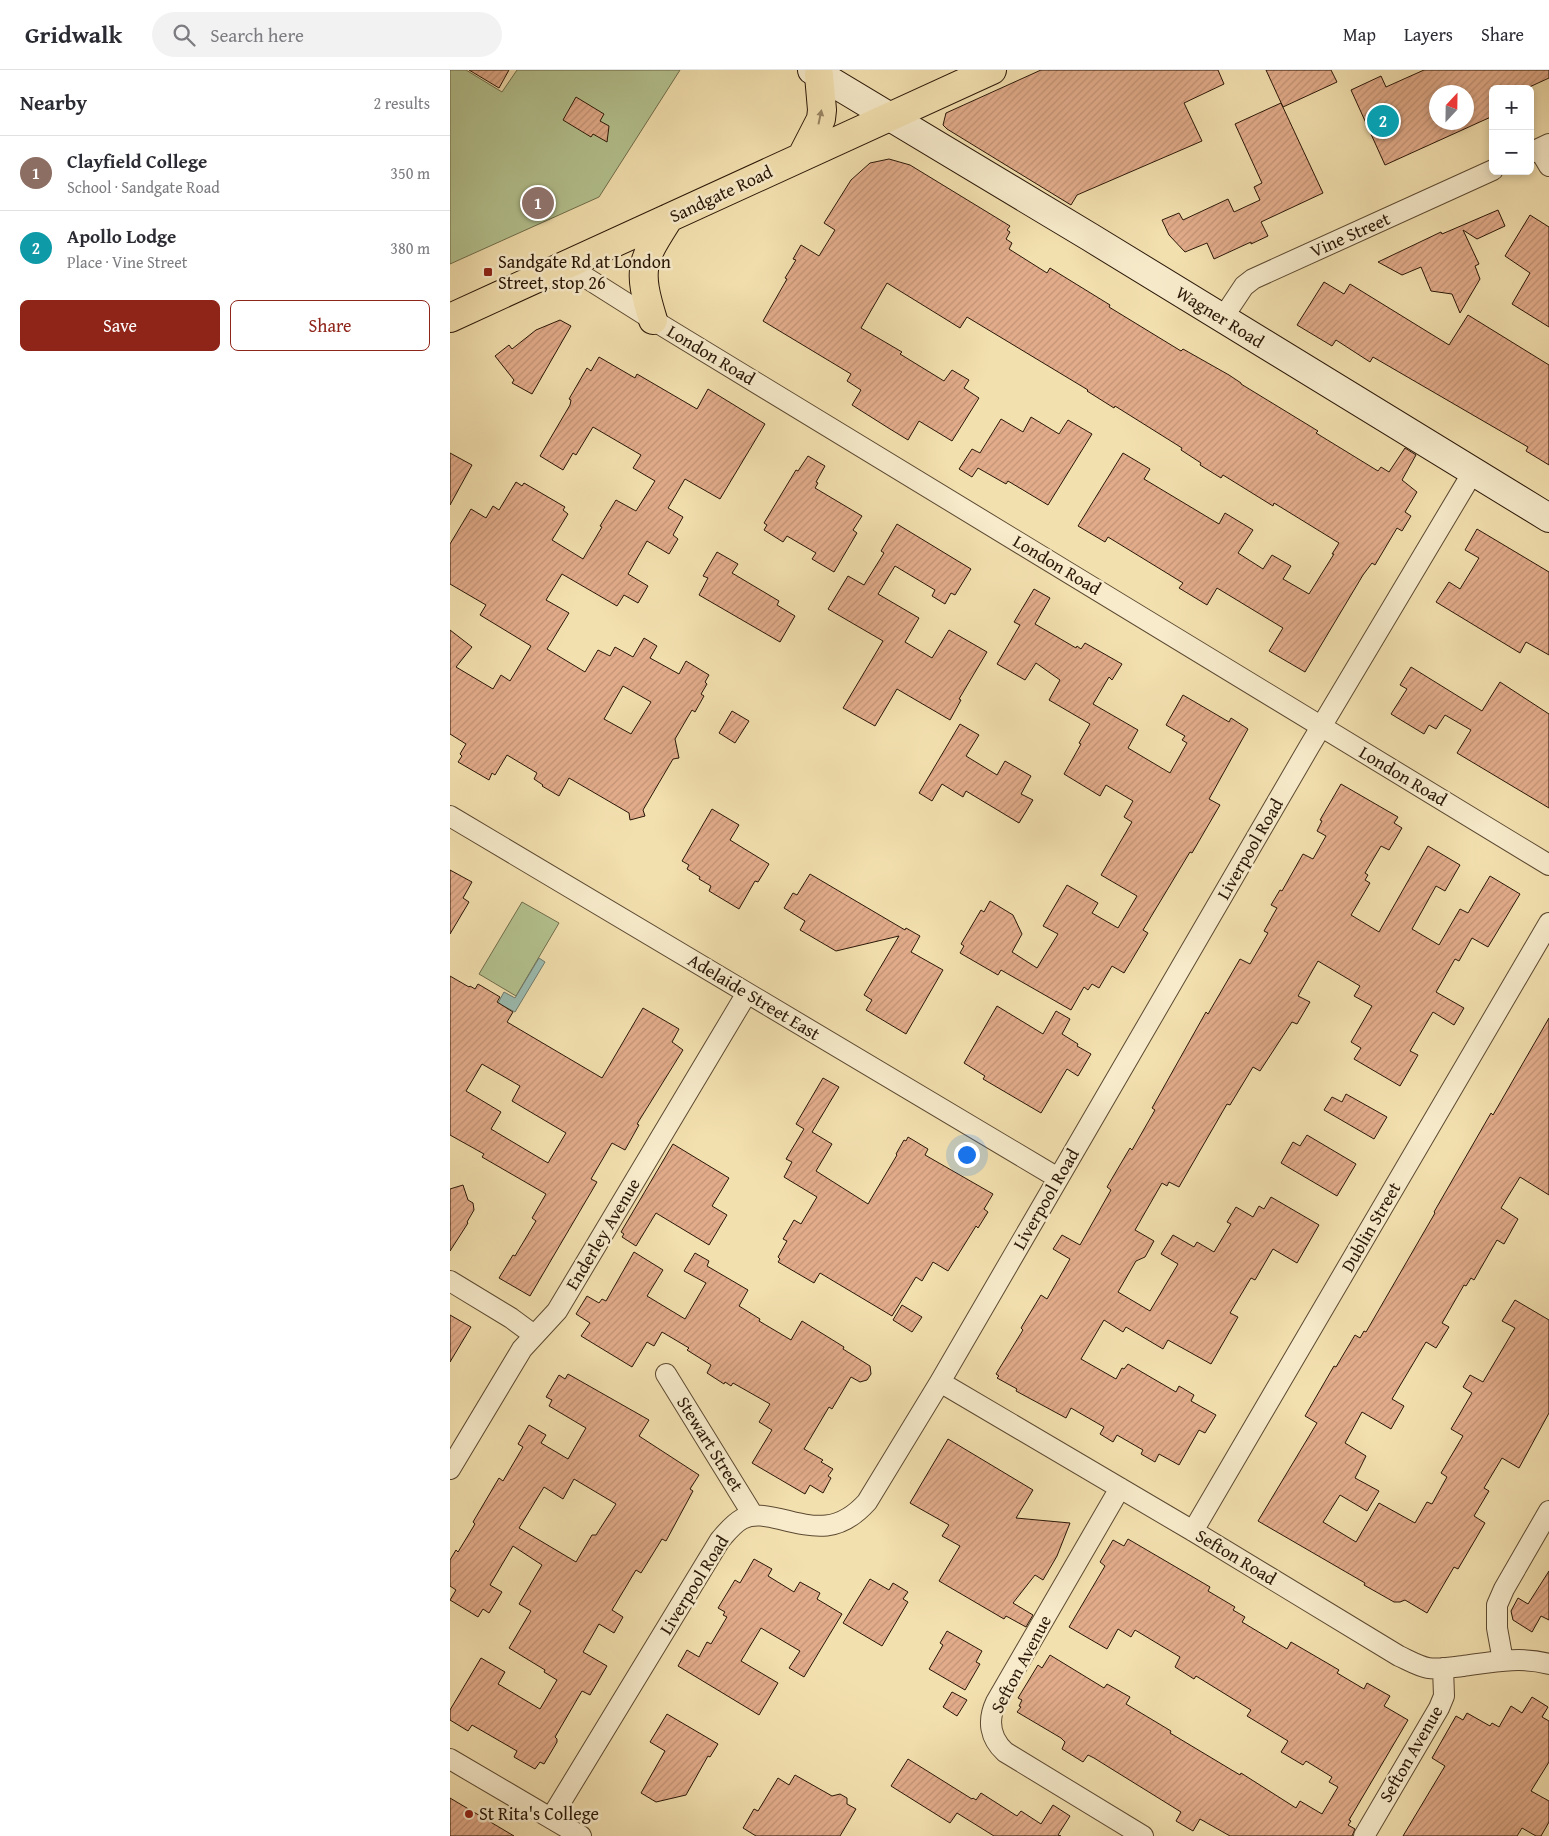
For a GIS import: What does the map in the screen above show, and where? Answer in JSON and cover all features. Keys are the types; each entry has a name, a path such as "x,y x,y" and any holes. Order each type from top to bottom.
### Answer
{"highway":[{"name":"Sandgate Road","path":"450,318 992,70"},
{"path":"802,156 821,119 822,100 816,72"},
{"path":"653,320 645,293 644,267 649,249 669,218"}],"street":[{"name":"Wagner Road","path":"816,72 1549,518"},
{"name":"Vine Street","path":"1222,319 1244,286 1252,279 1489,172"},
{"name":"London Road","path":"566,265 653,320 1549,864"},
{"name":"Liverpool Road","path":"552,1818 720,1540 731,1527 742,1519 753,1515 769,1516 819,1527 840,1523 855,1516 867,1502 940,1382 1322,726 1473,472"},
{"name":"Adelaide Street East","path":"450,816 1058,1178"},
{"name":"Dublin Street","path":"1193,1531 1549,923"},
{"name":"Enderley Avenue","path":"450,1468 511,1365 534,1335 557,1312 747,993"},
{"path":"450,1281 511,1318 534,1335"},
{"name":"Stewart Street","path":"666,1374 753,1515"},
{"name":"Sefton Road","path":"940,1382 1193,1531 1399,1656 1429,1668 1503,1661 1535,1660 1549,1664"},
{"name":"Sefton Avenue","path":"1120,1488 996,1702 990,1722 997,1744 1005,1752 1144,1836"},
{"path":"1503,1661 1497,1628 1497,1605 1504,1589 1549,1511"},
{"name":"Sefton Avenue","path":"1364,1836 1439,1708 1444,1696 1443,1668"},
{"path":"450,1758 582,1836"}],"green space":[{"path":"450,70 466,70 502,92 517,70 680,70 599,197 450,264"},
{"path":"522,902 559,923 516,996 479,974"}],"water":[{"path":"539,958 545,962 515,1012 498,1003 504,992 515,998"}],"building":[{"path":"469,70 509,70 499,88"},
{"path":"1041,70 1218,70 1224,84 1184,103 1202,141 1077,195 1071,205 943,125 946,113"},
{"path":"1266,70 1331,70 1337,82 1283,107"},
{"path":"1424,70 1549,70 1549,78 1534,85 1489,85 1489,118 1474,125 1474,85 1429,85 1429,130 1462,130 1385,165 1351,90 1381,76 1386,87"},
{"path":"576,97 604,114 600,121 609,126 607,142 593,134 591,137 563,120"},
{"path":"1281,103 1323,193 1261,222 1268,236 1251,244 1251,242 1214,259 1207,243 1185,252 1169,235 1162,220 1179,213 1183,220 1228,199 1234,212 1260,200 1254,187 1262,183 1235,124"},
{"path":"889,159 910,165 1010,226 1007,230 1010,232 1006,239 1012,243 1009,249 1047,273 1050,268 1181,351 1183,349 1229,375 1318,431 1316,433 1378,471 1381,467 1389,472 1405,448 1416,455 1402,480 1417,492 1405,512 1411,516 1402,531 1397,528 1375,565 1372,563 1363,575 1305,672 1269,651 1283,628 1217,588 1207,605 1179,588 1183,583 1108,537 1105,542 1078,526 1123,453 1150,469 1144,479 1219,524 1225,513 1253,530 1238,553 1263,569 1272,555 1291,566 1283,579 1309,594 1339,543 1274,503 1273,506 1223,475 1221,478 1200,465 1201,463 1181,450 1182,448 967,317 960,328 887,283 861,328 902,352 900,354 944,381 952,370 969,380 964,388 979,398 952,441 919,421 908,440 852,405 861,390 847,381 851,374 763,321 787,279 785,278 796,260 793,259 801,245 819,256 835,230 824,223 851,180 870,163"},
{"path":"1498,210 1505,226 1477,239 1463,230 1479,264 1475,266 1480,279 1460,313 1452,294 1431,291 1421,267 1402,275 1378,262 1441,232 1442,234"},
{"path":"1530,215 1549,227 1549,327 1512,304 1530,273 1505,256"},
{"path":"1324,282 1344,294 1350,284 1449,345 1468,315 1549,365 1549,465 1526,451 1528,447 1373,357 1370,362 1336,340 1332,346 1297,325"},
{"path":"560,320 571,326 532,394 512,383 514,380 495,356 509,345 512,349 536,330"},
{"path":"599,357 635,378 637,374 697,409 708,389 765,424 720,499 685,479 668,508 683,517 673,535 678,539 669,554 647,541 628,574 648,586 638,603 624,595 617,606 562,574 546,600 569,613 547,649 585,672 598,650 610,656 615,647 633,657 644,638 657,646 650,658 679,674 686,661 709,675 705,682 707,684 701,694 704,696 695,712 692,710 675,739 679,758 673,759 643,810 645,816 630,820 629,813 569,778 559,796 534,779 537,773 507,755 495,775 492,773 489,780 458,762 466,744 450,734 450,630 472,647 456,667 493,689 501,675 510,681 531,646 480,615 486,605 450,584 450,544 471,509 486,518 493,506 499,510 516,482 522,486 524,483 565,507 563,510 568,514 552,540 583,559 616,500 636,511 655,481 633,468 641,455 593,427 576,455 573,453 563,470 540,456 570,405 571,400 569,399 587,368 591,371","holes":["623,686 651,702 631,734 604,719"]},
{"path":"1031,417 1059,434 1068,420 1092,434 1048,505 1008,481 1006,484 978,468 972,477 959,469 972,449 980,453 1001,419 1023,432"},
{"path":"450,453 472,465 450,505"},
{"path":"808,456 825,466 816,482 818,483 815,488 862,516 853,530 857,533 834,572 812,559 816,553 787,536 783,542 764,530 767,525 764,523 796,470 798,471"},
{"path":"897,524 971,569 955,595 951,593 945,604 932,596 935,590 895,566 878,594 919,618 905,642 932,658 949,630 987,652 959,699 961,700 950,720 897,689 875,726 843,708 883,641 828,609 848,576 864,585 884,553 881,551"},
{"path":"1477,529 1549,572 1549,655 1526,642 1520,653 1436,602 1449,582 1460,589 1479,558 1465,550"},
{"path":"717,552 738,564 732,573 779,601 777,605 795,616 780,642 699,595 708,578 703,576"},
{"path":"1034,589 1050,598 1035,624 1076,648 1077,646 1081,649 1085,643 1122,664 1112,680 1109,677 1093,704 1138,730 1128,748 1170,773 1187,743 1182,740 1185,736 1166,725 1183,695 1229,722 1231,718 1248,729 1209,799 1220,805 1143,930 1148,933 1124,973 1112,966 1099,988 1092,984 1088,990 1084,987 1071,1010 1001,970 998,975 960,953 964,946 961,944 981,910 984,912 990,901 1013,915 1022,934 1012,952 1037,968 1058,934 1043,926 1067,885 1098,903 1092,913 1118,928 1137,896 1101,875 1132,822 1124,817 1133,801 1106,785 1100,796 1064,774 1090,724 1049,700 1060,680 1036,663 1025,680 997,664 1020,625 1014,622"},
{"path":"1411,667 1482,711 1500,682 1549,714 1549,808 1457,753 1471,730 1445,715 1436,729 1429,725 1424,734 1391,714 1407,689 1400,685"},
{"path":"732,711 749,721 735,743 719,733"},
{"path":"960,724 979,735 966,756 997,775 1005,761 1031,776 1021,794 1033,800 1019,823 966,791 963,797 942,784 932,801 919,793"},
{"path":"1341,784 1398,817 1394,823 1402,828 1389,850 1381,846 1365,873 1368,875 1365,880 1370,883 1351,915 1379,932 1428,846 1460,865 1445,891 1436,886 1412,929 1439,945 1460,909 1468,913 1490,876 1520,894 1488,947 1472,938 1459,961 1455,959 1436,992 1464,1008 1454,1025 1433,1012 1410,1051 1418,1055 1400,1086 1354,1059 1361,1048 1351,1042 1372,1006 1354,996 1360,986 1318,961 1298,996 1310,1002 1297,1024 1292,1022 1260,1071 1253,1067 1230,1105 1227,1104 1179,1187 1169,1182 1167,1186 1162,1183 1135,1230 1154,1241 1145,1257 1136,1261 1118,1292 1150,1311 1178,1264 1161,1254 1173,1235 1194,1247 1197,1242 1214,1252 1231,1224 1227,1222 1236,1207 1253,1217 1259,1206 1264,1209 1271,1197 1319,1225 1297,1263 1273,1249 1255,1280 1251,1278 1230,1313 1238,1317 1211,1364 1168,1340 1163,1349 1126,1327 1123,1332 1104,1320 1081,1359 1116,1379 1122,1368 1124,1369 1128,1364 1176,1392 1179,1386 1194,1395 1191,1401 1216,1415 1205,1433 1199,1430 1179,1465 1159,1454 1155,1462 1141,1454 1143,1450 1117,1435 1113,1442 1100,1434 1104,1427 1071,1408 1066,1418 1016,1391 1017,1389 997,1378 999,1376 996,1374 1023,1330 1021,1328 1041,1295 1047,1299 1070,1259 1053,1249 1062,1235 1080,1245 1111,1190 1107,1187 1130,1148 1132,1150 1155,1110 1152,1108 1206,1012 1208,1014 1240,959 1250,964 1268,933 1264,931 1277,908 1271,905 1280,890 1282,891 1303,854 1313,859 1326,836 1317,831 1322,821 1320,820"},
{"path":"712,809 739,825 730,840 769,864 758,882 755,881 739,909 709,891 711,886 687,869 689,865 682,861"},
{"path":"450,870 472,882 463,898 469,902 450,934"},
{"path":"810,874 905,930 906,928 920,936 911,952 943,970 906,1034 866,1010 872,1000 864,995 899,936 836,951 800,930 805,921 784,908 793,893 797,895"},
{"path":"450,976 475,989 478,984 500,997 497,1002 513,1012 507,1022 602,1078 643,1008 679,1029 672,1042 683,1050 637,1124 639,1125 625,1150 612,1143 591,1179 597,1182 530,1296 499,1278 536,1221 532,1218 546,1194 482,1157 484,1154 450,1135","holes":["482,1064 520,1086 512,1101 566,1133 548,1163 491,1129 501,1112 466,1091"]},
{"path":"997,1006 1043,1034 1056,1011 1070,1019 1062,1034 1091,1054 1078,1076 1067,1069 1041,1113 983,1079 985,1076 964,1063"},
{"path":"1549,1018 1549,1195 1520,1177 1501,1208 1518,1219 1504,1244 1497,1240 1474,1280 1471,1278 1466,1286 1464,1285 1442,1323 1449,1327 1436,1348 1426,1342 1392,1399 1404,1406 1391,1429 1362,1412 1345,1443 1366,1456 1355,1478 1379,1491 1367,1511 1340,1495 1323,1522 1356,1542 1379,1503 1415,1523 1427,1502 1432,1504 1447,1477 1441,1473 1463,1436 1451,1429 1472,1393 1463,1387 1470,1375 1483,1382 1515,1328 1502,1321 1515,1300 1549,1320 1549,1413 1519,1468 1502,1458 1484,1488 1489,1491 1474,1516 1485,1523 1458,1569 1454,1567 1427,1613 1405,1600 1394,1602 1258,1521 1317,1423 1305,1416 1334,1366 1336,1367 1355,1335 1360,1338 1364,1331 1366,1332 1491,1113 1493,1115"},
{"path":"823,1078 839,1087 812,1132 832,1144 816,1171 868,1204 904,1140 906,1141 908,1137 928,1149 925,1155 993,1194 984,1209 988,1212 978,1228 976,1226 948,1271 933,1262 922,1281 916,1277 892,1316 820,1273 814,1283 778,1262 780,1259 778,1257 787,1241 783,1239 794,1220 801,1224 817,1197 784,1177 792,1162 786,1159 804,1129 796,1124"},
{"path":"1346,1094 1387,1117 1374,1139 1324,1110 1332,1097 1342,1102"},
{"path":"1307,1135 1356,1164 1337,1196 1281,1163 1293,1142 1300,1146"},
{"path":"673,1144 729,1178 712,1206 727,1215 709,1245 656,1213 636,1246 622,1237 624,1234 621,1232"},
{"path":"463,1185 468,1200 473,1203 474,1210 450,1251 450,1189"},
{"path":"634,1252 663,1270 647,1296 685,1319 706,1283 684,1271 695,1253 709,1261 707,1266 748,1290 739,1306 760,1319 759,1321 791,1340 802,1321 870,1366 871,1374 867,1380 860,1382 851,1377 832,1409 829,1407 804,1449 823,1460 821,1462 833,1469 828,1476 831,1478 823,1493 810,1485 805,1494 752,1463 772,1430 759,1422 770,1404 733,1383 731,1386 725,1382 724,1384 707,1373 711,1365 687,1350 689,1348 662,1332 654,1346 647,1342 632,1367 581,1336 590,1323 576,1314 587,1296 599,1303 602,1299 606,1301"},
{"path":"902,1305 922,1317 912,1332 893,1320"},
{"path":"450,1315 471,1327 450,1362"},
{"path":"568,1374 649,1420 639,1436 699,1475 690,1489 693,1491 666,1541 662,1539 641,1573 636,1570 612,1610 623,1617 614,1633 599,1624 583,1652 607,1666 590,1695 582,1691 555,1737 557,1742 544,1764 540,1762 535,1769 514,1757 517,1751 472,1725 468,1731 450,1720 450,1710 481,1658 505,1672 498,1684 540,1709 557,1680 544,1672 545,1670 509,1648 531,1611 519,1604 542,1565 513,1546 490,1585 502,1592 489,1613 483,1609 478,1617 450,1600 456,1590 450,1586 450,1560 456,1550 458,1552 475,1524 473,1522 499,1478 503,1481 523,1447 518,1444 529,1425 546,1435 541,1443 568,1459 586,1428 549,1406 552,1400 546,1397 559,1375 565,1379","holes":["574,1479 616,1504 596,1535 592,1535 576,1562 519,1528 544,1487 563,1499"]},
{"path":"948,1439 1033,1490 1016,1518 1070,1523 1057,1556 1043,1580 1035,1575 1013,1603 1033,1615 1026,1627 1006,1616 1004,1619 939,1581 960,1546 942,1536 949,1525 910,1503"},
{"path":"1128,1539 1210,1587 1208,1591 1235,1607 1233,1610 1245,1617 1242,1622 1287,1649 1291,1642 1339,1670 1337,1673 1364,1689 1367,1683 1390,1696 1384,1706 1408,1720 1349,1820 1351,1821 1348,1825 1355,1829 1352,1836 1230,1836 1200,1819 1193,1831 1176,1821 1181,1812 1094,1758 1088,1755 1083,1762 1062,1749 1065,1742 1061,1738 1017,1712 1021,1707 1019,1706 1022,1700 1018,1698 1038,1665 1042,1668 1050,1655 1104,1688 1107,1684 1130,1697 1126,1704 1171,1731 1170,1733 1240,1775 1241,1773 1296,1808 1300,1801 1322,1814 1338,1787 1329,1782 1332,1777 1306,1761 1303,1765 1281,1752 1288,1741 1247,1716 1251,1710 1196,1676 1194,1679 1175,1667 1180,1657 1135,1630 1131,1637 1118,1629 1107,1649 1069,1627 1105,1566 1100,1562 1113,1540 1124,1546"},
{"path":"754,1559 772,1569 768,1576 794,1592 800,1582 820,1593 817,1599 842,1614 804,1677 789,1668 800,1651 761,1628 741,1661 778,1683 759,1715 678,1666 687,1650 699,1657 707,1642 711,1644 727,1617 723,1615 725,1612 718,1608 735,1580 740,1583"},
{"path":"1549,1571 1549,1620 1541,1616 1532,1632 1513,1620 1511,1611 1518,1598 1528,1604"},
{"path":"870,1579 889,1590 893,1583 908,1592 903,1599 908,1602 882,1646 843,1623"},
{"path":"947,1631 982,1651 976,1662 980,1664 965,1690 929,1669 943,1645 940,1643"},
{"path":"952,1692 967,1700 957,1716 943,1707"},
{"path":"1532,1697 1548,1707 1542,1717 1549,1721 1549,1762 1531,1791 1549,1801 1549,1822 1541,1836 1536,1836 1522,1828 1517,1836 1403,1836 1445,1766 1432,1758 1456,1716 1463,1720 1467,1713 1490,1726 1492,1723 1499,1727 1511,1706 1522,1713"},
{"path":"667,1714 718,1744 710,1757 708,1756 686,1795 656,1802 641,1793 665,1751 650,1742"},
{"path":"908,1759 972,1799 976,1800 981,1793 1017,1816 1021,1811 1041,1824 1053,1805 1070,1816 1058,1835 1061,1836 994,1836 957,1813 950,1823 891,1786"},
{"path":"795,1775 832,1796 840,1794 847,1798 847,1804 856,1809 840,1836 756,1836 743,1828 754,1809 758,1811 778,1778 789,1785"},
{"name":"St Rita's College","path":"450,1798 514,1836 450,1836"}],"place":[{"name":"Apollo Lodge","path":"1383,121"},
{"name":"Clayfield College","path":"538,203"},
{"name":"Sandgate Rd at London Street, stop 26","path":"488,272"},
{"name":"St Rita's College","path":"469,1814"}]}
